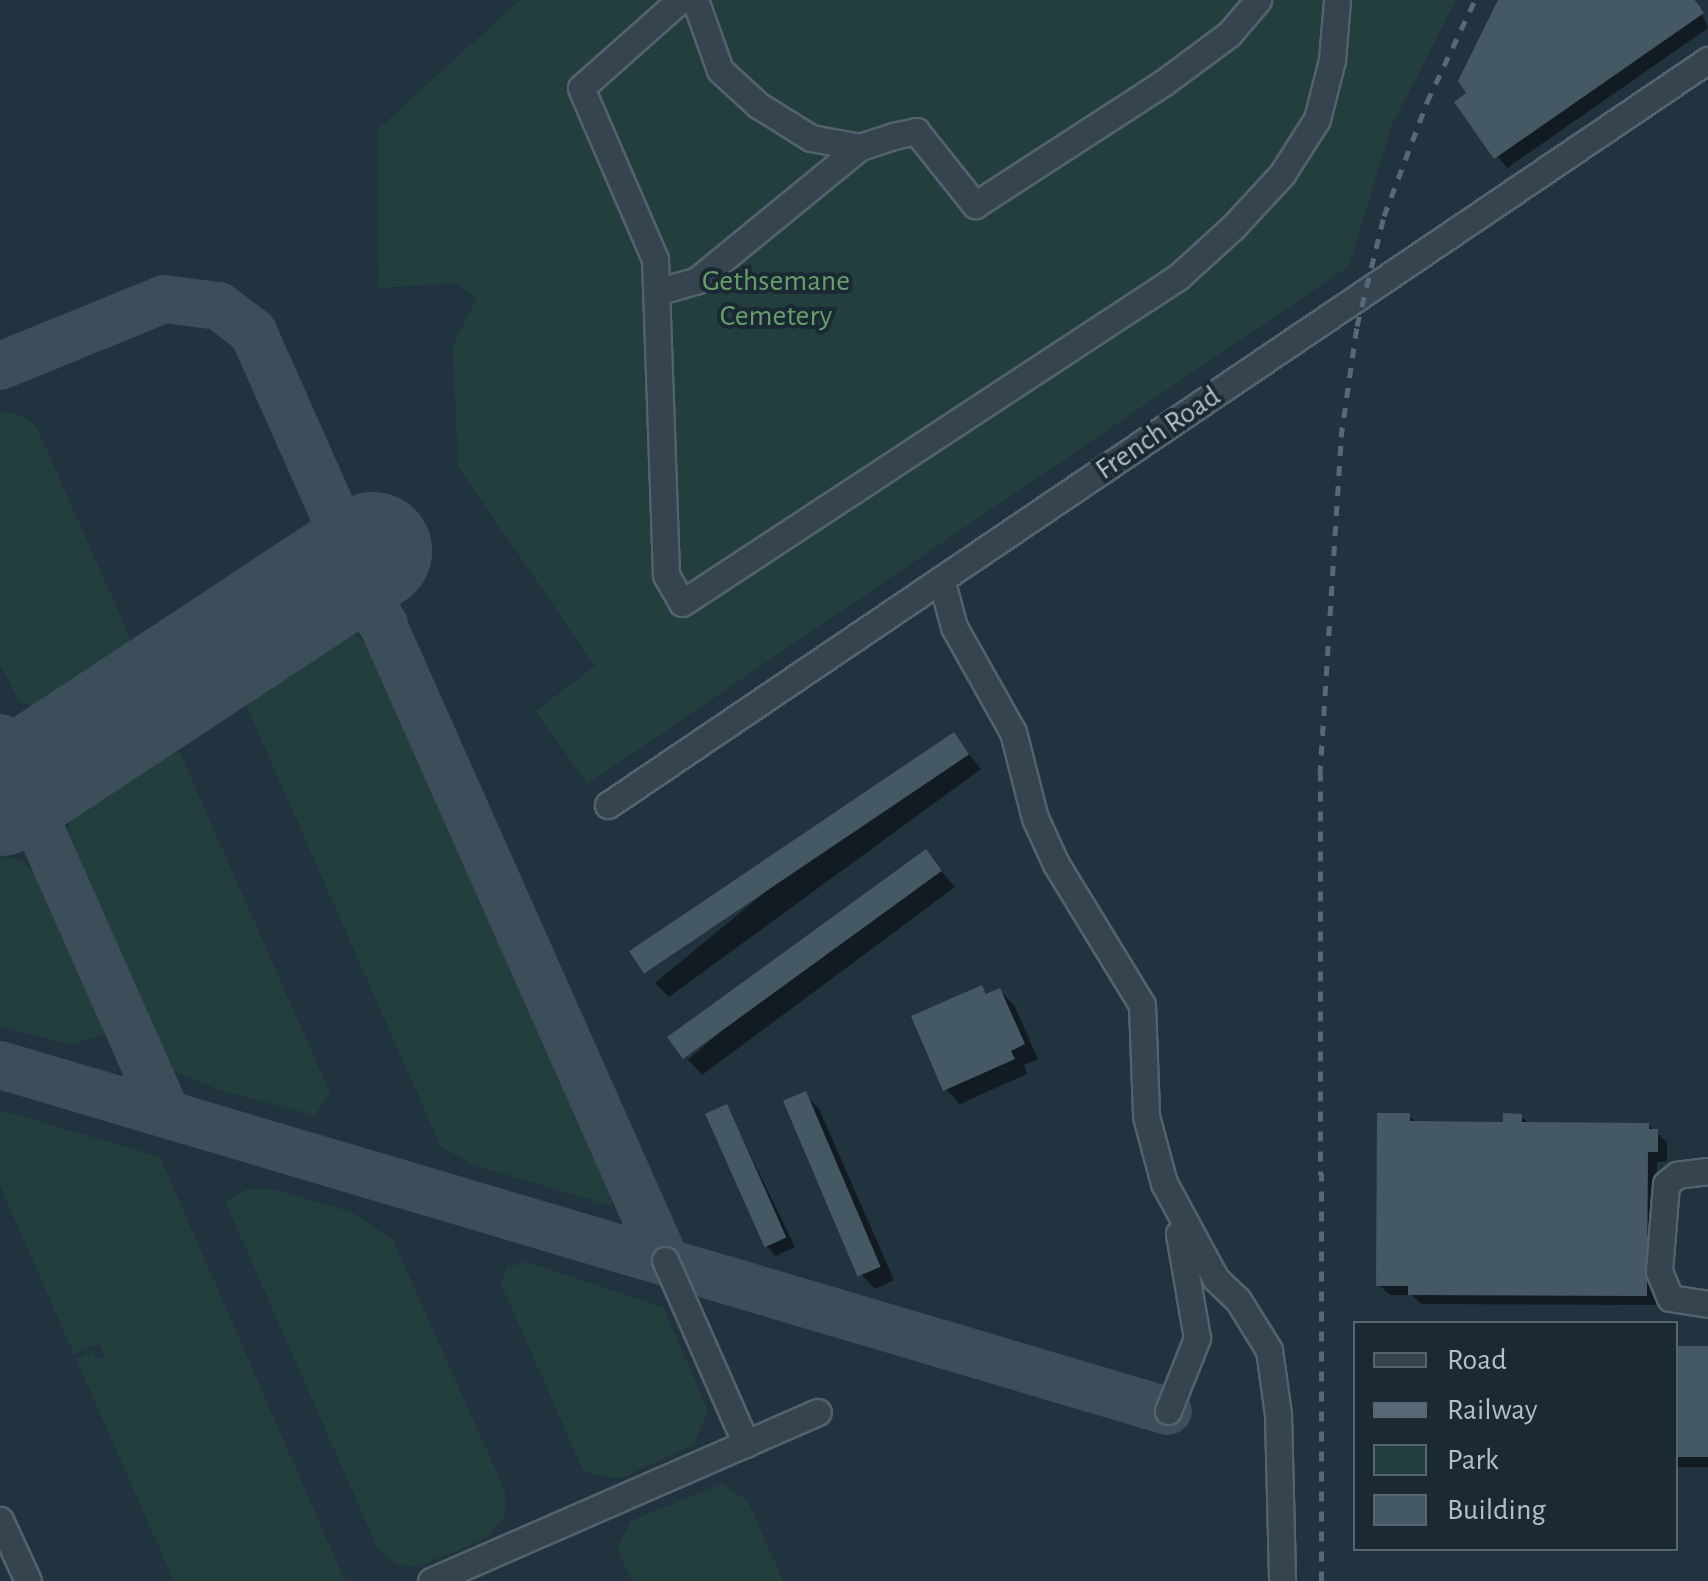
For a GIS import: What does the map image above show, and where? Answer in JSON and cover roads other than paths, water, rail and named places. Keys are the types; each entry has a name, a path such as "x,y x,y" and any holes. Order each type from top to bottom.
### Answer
{"street":[{"path":"680,0 581,88 640,216 660,291 666,575 682,603 1178,277 1233,227 1282,174 1317,120 1332,60 1337,0"},
{"path":"694,0 720,70 758,105 811,138 860,147"},
{"path":"660,291 696,281 860,147 916,131 975,205 1163,83 1229,34 1258,0"},
{"name":"French Road","path":"608,805 1708,60"},
{"path":"942,579 954,627 1014,732 1034,818 1056,864 1142,1005 1146,1116 1192,1278 1197,1338 1168,1411"},
{"path":"1708,1171 1677,1175 1666,1184 1660,1271 1670,1298 1708,1304"},
{"path":"1164,1183 1216,1279 1238,1300 1269,1350 1278,1414 1282,1581"},
{"path":"665,1260 746,1444"},
{"path":"431,1581 818,1412"},
{"path":"0,1520 28,1581"}],"railway":[{"path":"1322,1581 1320,775 1341,437 1357,326 1384,216 1427,102 1475,0"}],"park label":[{"name":"Gethsemane Cemetery","path":"776,298"}]}
